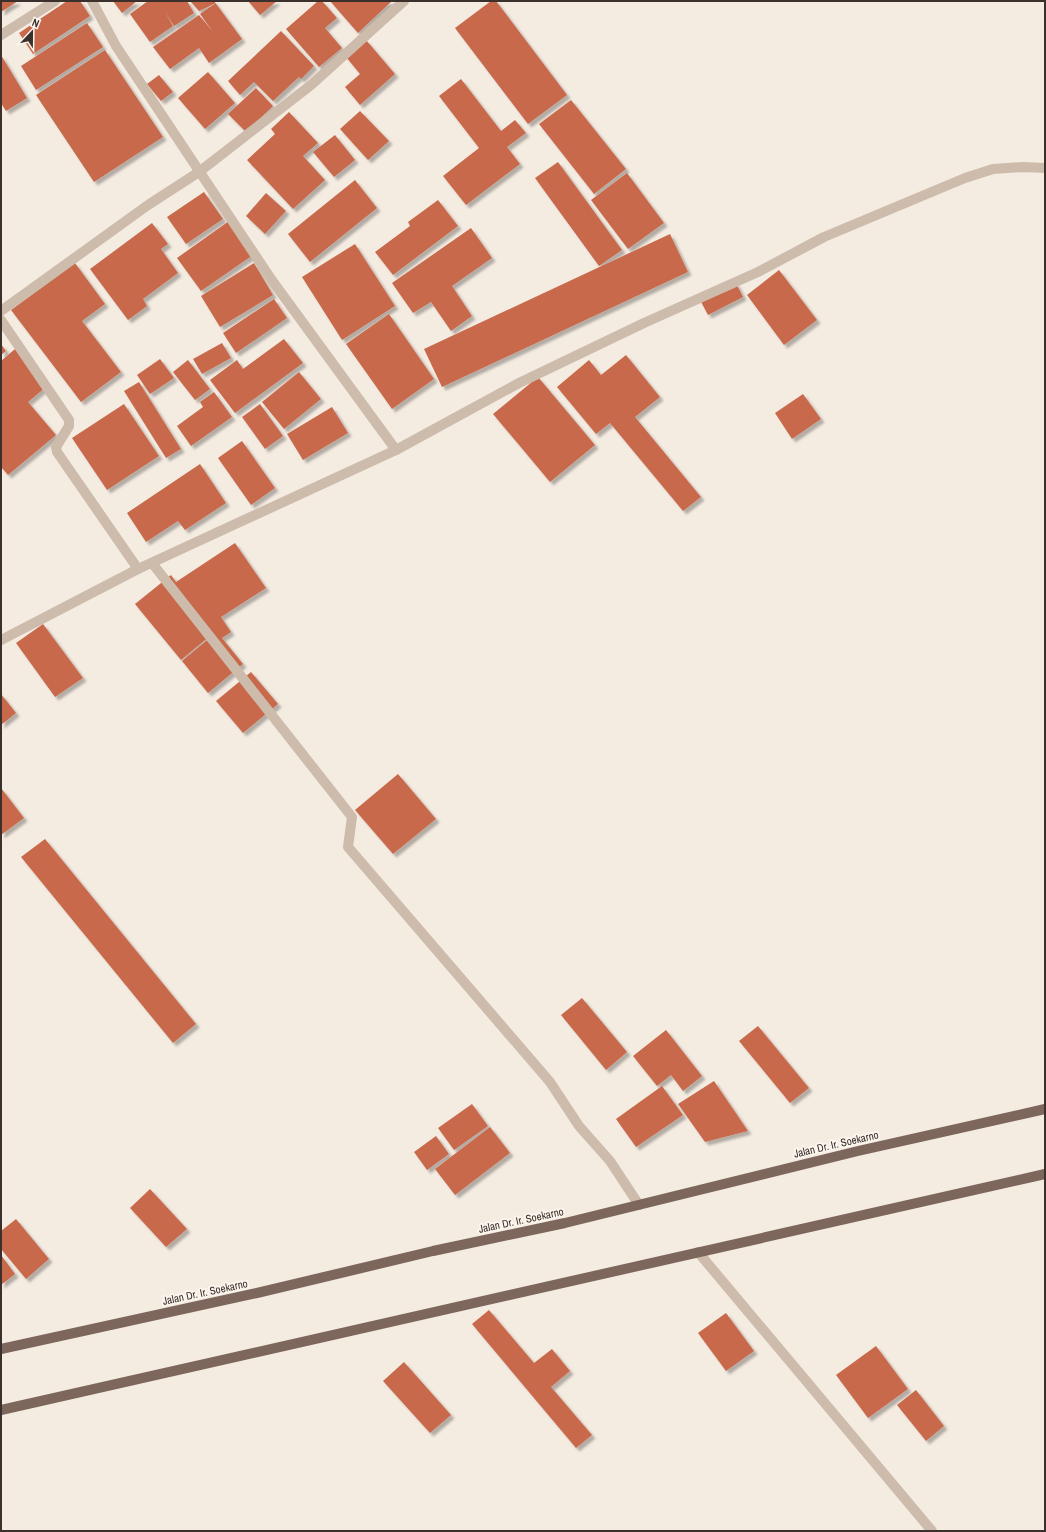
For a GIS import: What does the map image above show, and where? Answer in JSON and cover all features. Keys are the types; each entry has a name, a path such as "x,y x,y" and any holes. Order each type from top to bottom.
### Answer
{"main road":[{"name":"Jalan Dr. Ir. Soekarno","path":"1,1349 258,1293 640,1205 858,1151 1045,1109"},
{"path":"1,1410 1045,1174"}],"street":[{"path":"1,35 55,1"},
{"path":"92,1 116,46 271,279 396,450"},
{"path":"1,311 148,205 199,172 311,85 404,1"},
{"path":"1,640 138,569 396,450 519,384 644,323 758,272 824,237 965,178 993,168 1022,166 1045,168"},
{"path":"1,320 69,420 69,426 56,447 57,452 138,569"},
{"path":"152,563 352,817 348,847 550,1082 579,1126 610,1160 640,1205"},
{"path":"698,1252 932,1531"}],"building":[{"path":"1,1 18,1 1,12"},
{"path":"67,1 80,1 90,16 33,54 19,33"},
{"path":"113,1 137,1 122,13"},
{"path":"148,1 187,1 194,13 174,26 165,12 173,26 150,42 130,14"},
{"path":"190,1 214,1 216,3 199,11"},
{"path":"248,1 277,1 260,15"},
{"path":"318,1 322,1 337,18 325,28 342,48 319,67 286,29"},
{"path":"330,1 392,1 358,33"},
{"path":"491,1 496,1 567,95 528,124 455,28"},
{"path":"216,3 242,39 209,63 199,48 170,69 153,47 199,15 213,32 200,14"},
{"path":"87,23 103,47 36,90 21,66"},
{"path":"281,31 314,66 301,79 299,77 273,101 254,82 240,95 228,81"},
{"path":"366,40 395,74 360,105 345,87 360,74 346,57"},
{"path":"105,50 163,137 94,182 36,95"},
{"path":"1,55 27,98 6,111 1,103"},
{"path":"208,72 235,103 205,129 178,98"},
{"path":"159,75 173,92 161,101 147,84"},
{"path":"461,79 501,131 515,120 526,133 507,147 520,164 466,205 443,176 479,148 439,96"},
{"path":"256,88 273,106 246,132 228,114"},
{"path":"571,100 626,169 594,194 539,124"},
{"path":"360,111 389,141 368,160 340,129"},
{"path":"289,112 318,143 303,156 325,180 293,209 247,160 275,134 271,129"},
{"path":"335,135 355,160 334,177 313,152"},
{"path":"558,162 622,250 599,266 535,178"},
{"path":"627,173 664,223 628,249 591,200"},
{"path":"355,180 377,208 310,262 288,234"},
{"path":"204,192 223,219 186,244 167,217"},
{"path":"266,193 286,211 265,234 246,216"},
{"path":"438,200 458,226 393,275 375,252 410,226 408,222"},
{"path":"229,221 253,255 201,291 177,258"},
{"path":"152,223 168,244 161,249 178,273 143,299 147,306 128,320 90,269"},
{"path":"471,228 492,258 452,286 472,316 451,331 431,302 413,313 392,283"},
{"path":"670,234 688,272 442,387 424,349"},
{"path":"355,244 395,306 342,340 302,277"},
{"path":"75,263 105,304 82,321 121,372 81,402 11,310"},
{"path":"254,263 273,295 220,327 201,296"},
{"path":"779,270 817,320 784,345 747,295"},
{"path":"736,283 743,297 708,315 700,300"},
{"path":"274,299 287,318 236,353 223,333"},
{"path":"389,314 434,379 392,409 346,344"},
{"path":"284,339 303,363 235,413 210,380 237,360 243,369"},
{"path":"222,343 231,358 202,374 193,359"},
{"path":"1,344 6,351 1,355"},
{"path":"15,349 46,387 28,402 56,435 8,475 1,467 1,361"},
{"path":"626,355 660,397 635,417 701,497 683,511 610,423 596,434 557,387 589,360 601,375"},
{"path":"160,359 174,378 150,394 137,375"},
{"path":"188,360 210,389 195,400 173,372"},
{"path":"299,372 321,399 284,429 262,402"},
{"path":"538,377 595,445 550,482 493,414"},
{"path":"139,382 181,449 166,458 124,391"},
{"path":"214,392 232,417 191,446 177,426 203,407 200,402"},
{"path":"803,394 821,419 792,439 775,413"},
{"path":"124,404 159,456 107,490 72,438"},
{"path":"260,404 283,436 265,449 242,417"},
{"path":"332,407 348,433 303,460 287,434"},
{"path":"242,441 275,488 251,505 218,458"},
{"path":"200,464 226,503 185,530 178,521 146,542 127,513"},
{"path":"235,543 266,588 221,617 231,632 222,638 243,664 208,693 182,661 212,636 211,635 181,660 135,604 171,575 176,582"},
{"path":"43,624 83,678 55,697 16,643"},
{"path":"251,672 278,704 243,733 216,701"},
{"path":"1,694 16,713 1,725"},
{"path":"398,774 436,819 393,854 355,810"},
{"path":"1,788 24,818 1,835"},
{"path":"45,839 196,1024 173,1043 21,857"},
{"path":"582,998 627,1052 606,1070 561,1015"},
{"path":"758,1026 809,1088 790,1103 739,1041"},
{"path":"666,1030 702,1076 683,1091 671,1075 657,1086 633,1056"},
{"path":"714,1081 748,1131 705,1142 678,1104"},
{"path":"662,1086 683,1115 636,1147 616,1119"},
{"path":"472,1104 488,1126 454,1150 438,1128"},
{"path":"490,1127 510,1153 455,1195 435,1169"},
{"path":"436,1136 449,1154 427,1170 414,1152"},
{"path":"150,1189 187,1229 166,1247 130,1208"},
{"path":"16,1219 49,1259 26,1279 1,1249 1,1231"},
{"path":"1,1255 15,1274 1,1285"},
{"path":"489,1310 534,1363 552,1349 570,1371 551,1387 592,1435 576,1448 472,1324"},
{"path":"726,1313 754,1351 726,1371 698,1333"},
{"path":"876,1346 908,1389 868,1418 836,1375"},
{"path":"404,1362 451,1415 430,1433 383,1381"},
{"path":"916,1390 944,1426 926,1441 897,1405"}]}
